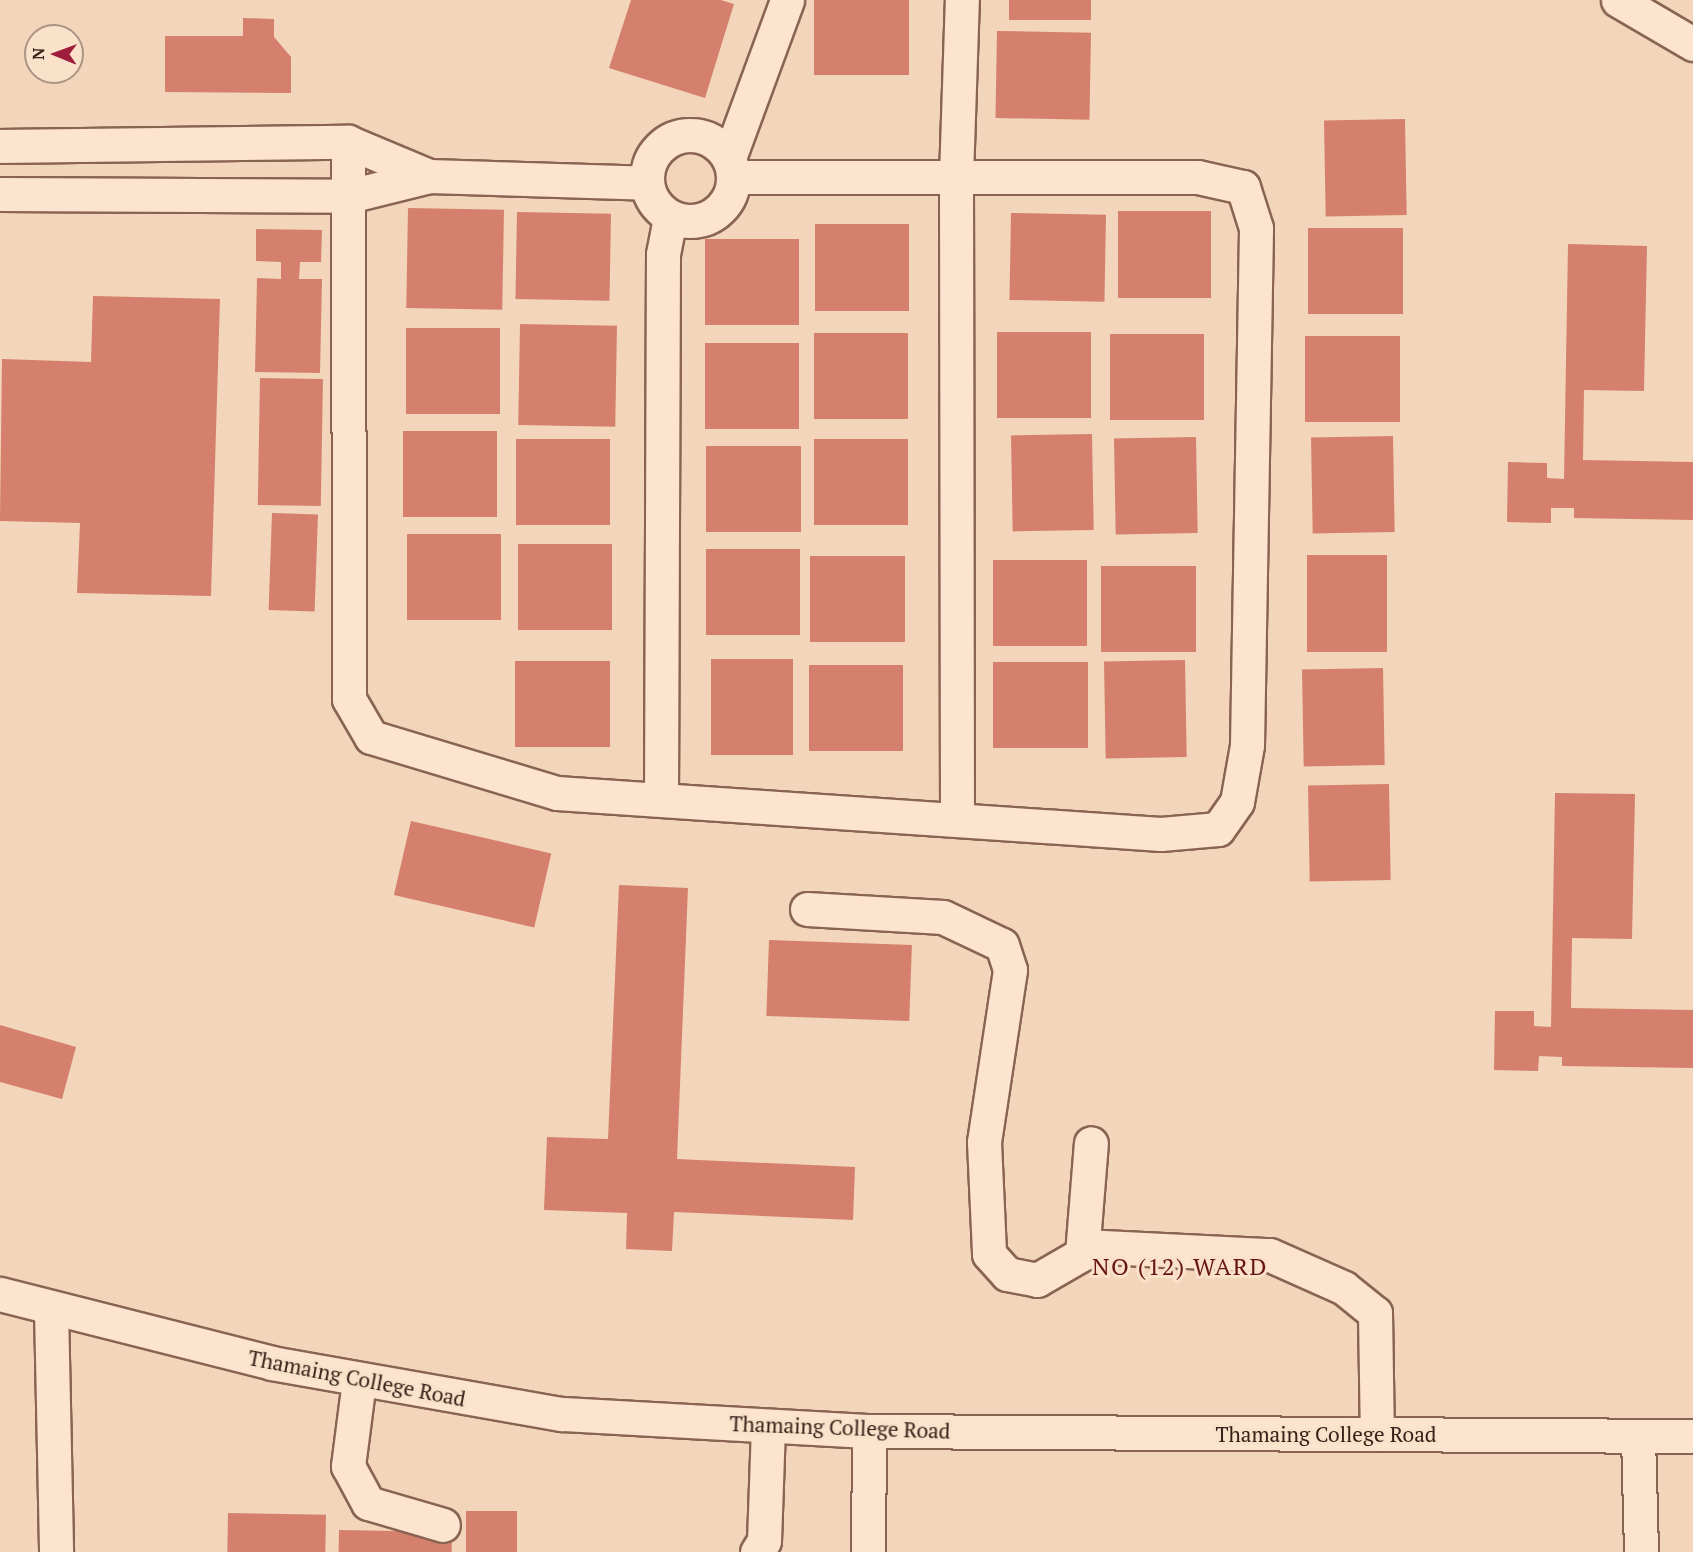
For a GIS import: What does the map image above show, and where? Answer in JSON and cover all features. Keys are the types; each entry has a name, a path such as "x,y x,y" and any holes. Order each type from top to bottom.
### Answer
{"street":[{"path":"348,142 349,699 370,737 557,793 1161,834 1218,829 1237,802 1247,745 1256,228 1244,187 1197,177 956,177 731,168 707,138 677,136 654,154 647,168 646,183 658,209 670,217 692,221 713,215 724,205 731,168 787,0"},
{"path":"957,820 956,177 962,0"},
{"path":"1618,0 1693,44"},
{"path":"0,147 87,148 348,142 429,176"},
{"path":"87,148 88,195"},
{"path":"0,194 349,196 429,176 646,183"},
{"path":"661,799 663,254 670,217"},
{"path":"807,909 943,917 1002,945 1010,970 984,1142 988,1254 1007,1274 1037,1280 1082,1254 1091,1143"},
{"path":"1083,1246 1270,1255 1344,1288 1375,1313 1377,1434"},
{"name":"Thamaing College Road","path":"0,1294 51,1309 359,1381 562,1414 869,1431 1693,1436"},
{"path":"51,1309 56,1552"},
{"path":"359,1381 348,1466 368,1503 443,1525"},
{"path":"757,1552 764,1541 768,1426"},
{"path":"868,1552 869,1431"},
{"path":"1638,1436 1641,1552"}],"building":[{"path":"631,0 721,0 734,4 705,98 609,68"},
{"path":"814,0 909,0 909,75 814,75"},
{"path":"1009,0 1091,0 1091,20 1009,20"},
{"path":"243,18 274,19 274,37 291,57 291,93 165,92 165,36 243,36"},
{"path":"997,31 1091,33 1089,120 995,118"},
{"path":"1405,119 1407,215 1326,216 1324,120"},
{"path":"408,208 504,210 502,310 406,308"},
{"path":"1118,211 1211,211 1211,298 1118,298"},
{"path":"517,212 611,214 609,301 515,299"},
{"path":"1011,213 1106,215 1104,302 1009,300"},
{"path":"815,224 909,224 909,311 815,311"},
{"path":"1308,228 1403,228 1403,314 1308,314"},
{"path":"256,229 322,230 321,262 300,262 299,279 322,279 320,373 255,372 257,278 281,279 281,262 256,261"},
{"path":"705,239 799,239 799,325 705,325"},
{"path":"1568,244 1647,246 1644,391 1584,390 1583,460 1693,462 1693,520 1574,518 1574,508 1551,508 1551,523 1507,522 1508,462 1547,463 1547,478 1564,479"},
{"path":"93,296 220,299 211,596 77,593 80,523 0,521 2,359 91,362"},
{"path":"520,324 617,326 615,427 518,425"},
{"path":"406,328 500,328 500,414 406,414"},
{"path":"997,332 1091,332 1091,418 997,418"},
{"path":"814,333 908,333 908,419 814,419"},
{"path":"1110,334 1204,334 1204,420 1110,420"},
{"path":"1305,336 1400,336 1400,422 1305,422"},
{"path":"705,343 799,343 799,429 705,429"},
{"path":"260,378 323,379 321,506 258,505"},
{"path":"403,431 497,431 497,517 403,517"},
{"path":"1092,434 1094,530 1013,531 1011,435"},
{"path":"1393,436 1395,532 1313,533 1311,437"},
{"path":"1196,437 1198,533 1116,534 1114,438"},
{"path":"516,439 610,439 610,525 516,525"},
{"path":"814,439 908,439 908,525 814,525"},
{"path":"706,446 801,446 801,532 706,532"},
{"path":"272,513 318,515 315,612 269,610"},
{"path":"407,534 501,534 501,620 407,620"},
{"path":"518,544 612,544 612,630 518,630"},
{"path":"706,549 800,549 800,635 706,635"},
{"path":"1307,555 1387,555 1387,652 1307,652"},
{"path":"810,556 905,556 905,642 810,642"},
{"path":"993,560 1087,560 1087,646 993,646"},
{"path":"1101,566 1196,566 1196,652 1101,652"},
{"path":"711,659 793,659 793,755 711,755"},
{"path":"1185,660 1187,757 1106,758 1104,661"},
{"path":"515,661 610,661 610,747 515,747"},
{"path":"993,662 1088,662 1088,748 993,748"},
{"path":"809,665 903,665 903,751 809,751"},
{"path":"1383,668 1385,765 1304,766 1302,669"},
{"path":"1389,784 1391,880 1310,881 1308,785"},
{"path":"1555,793 1635,794 1632,939 1572,938 1571,1008 1693,1010 1693,1068 1562,1066 1562,1057 1539,1056 1538,1071 1494,1070 1495,1011 1534,1011 1534,1026 1551,1027"},
{"path":"411,821 551,853 534,927 394,895"},
{"path":"619,885 688,888 677,1159 855,1167 853,1220 674,1212 672,1251 626,1249 627,1213 544,1210 547,1137 608,1139"},
{"path":"769,940 912,945 909,1021 766,1016"},
{"path":"0,1025 76,1047 62,1099 0,1082"},
{"path":"466,1511 517,1511 517,1552 466,1552"},
{"path":"228,1513 326,1515 325,1552 227,1552"},
{"path":"339,1530 452,1532 452,1552 339,1552"}],"district":[{"name":"NO (12) WARD","path":"1180,1267"}]}
